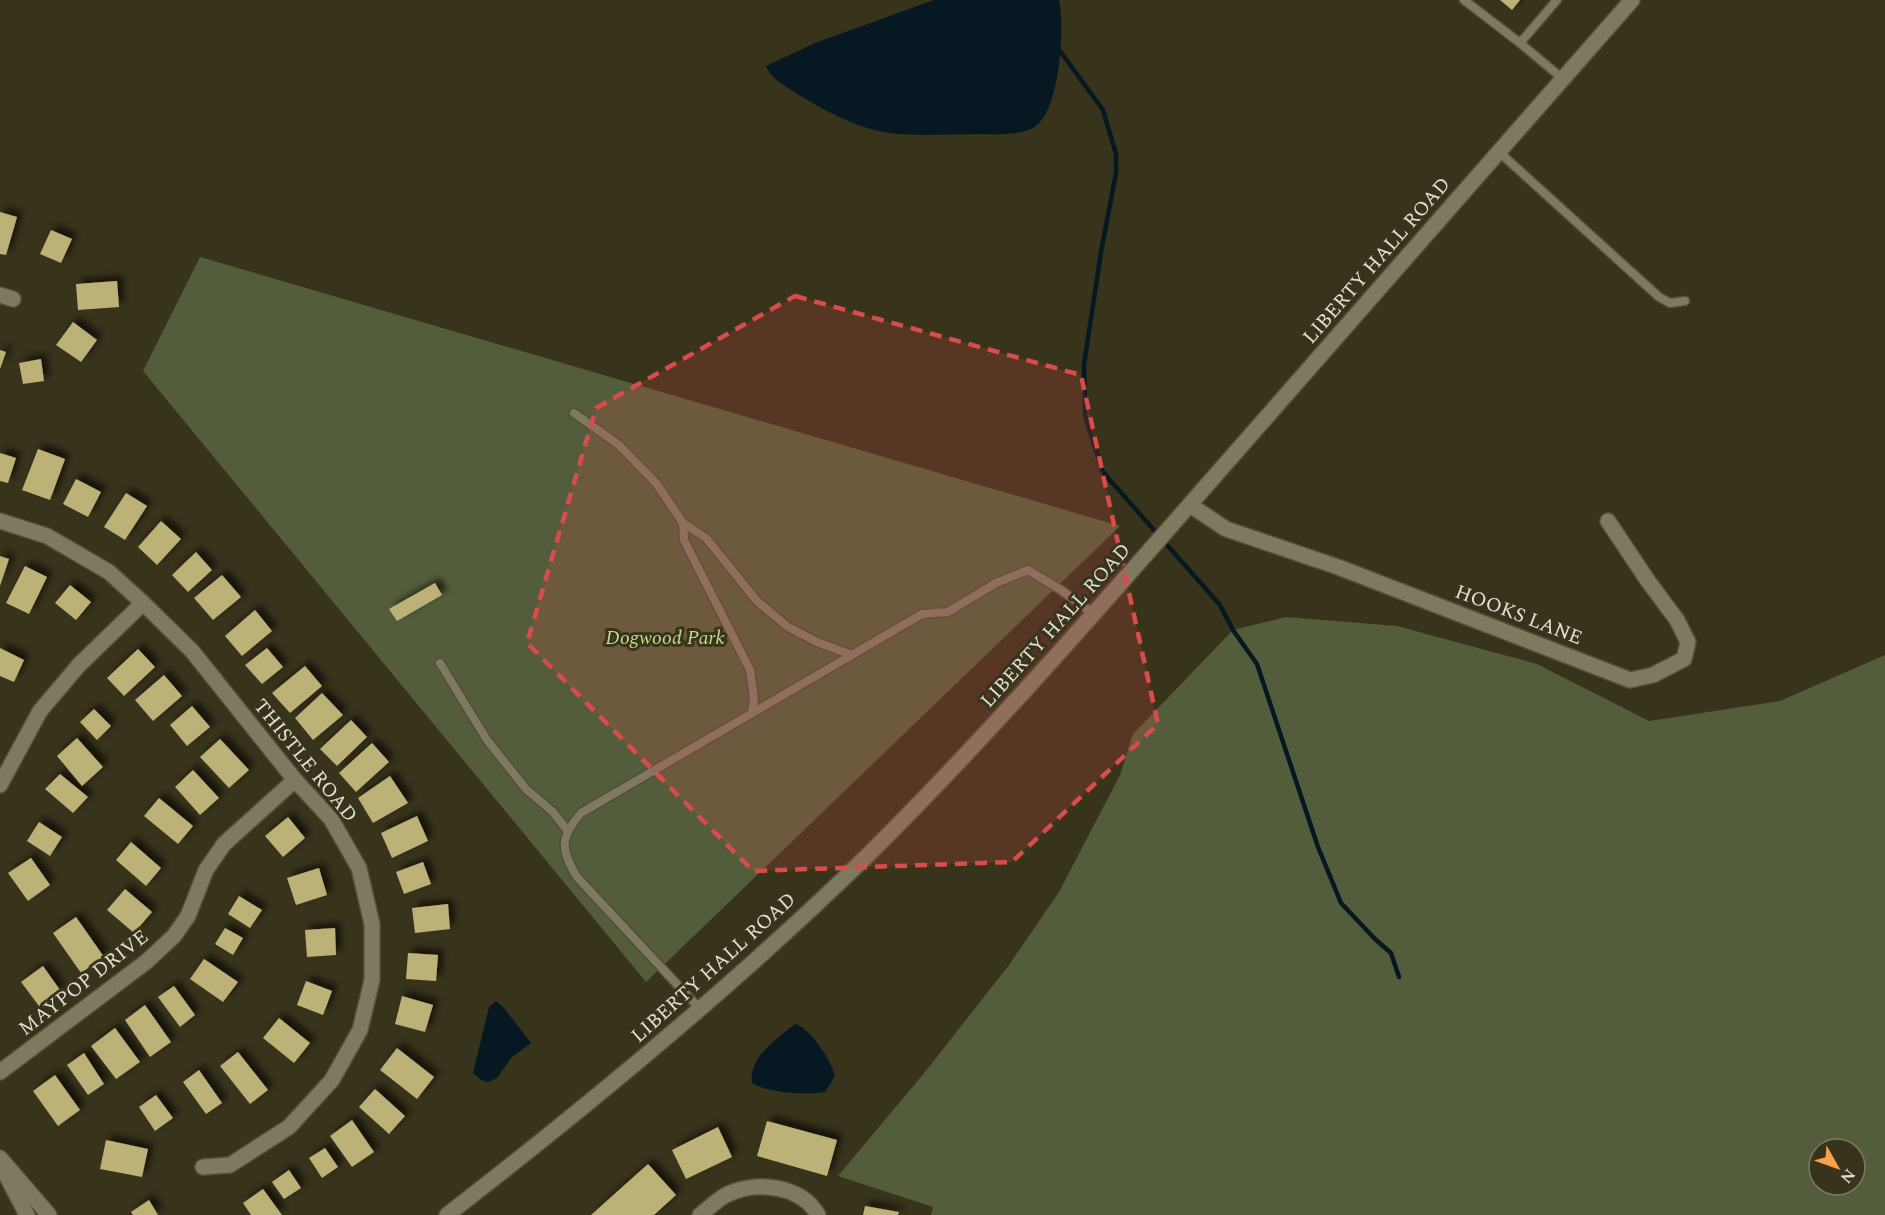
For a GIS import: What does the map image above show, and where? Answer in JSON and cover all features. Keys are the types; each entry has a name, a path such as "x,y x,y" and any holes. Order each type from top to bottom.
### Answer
{"street":[{"name":"LIBERTY HALL ROAD","path":"447,1215 558,1129 699,1009 883,840 947,775 1094,614 1632,0"},
{"name":"HOOKS LANE","path":"1190,505 1226,529 1338,567 1630,680 1653,675 1684,658 1688,642 1677,620 1608,521"},
{"name":"THISTLE ROAD","path":"0,521 47,536 109,572 143,603 192,651 295,780 331,819 359,868 372,924 372,980 360,1030 332,1080 289,1127 230,1165 203,1167"},
{"path":"0,785 40,711 79,665 143,603"},
{"name":"MAYPOP DRIVE","path":"0,1072 146,962 174,936 188,916 206,870 224,844 295,780"},
{"path":"0,1160 27,1215"},
{"path":"0,1160 49,1215"},
{"path":"700,1215 726,1195 764,1185 796,1194 818,1215"}],"lane":[{"path":"1464,0 1563,79"},
{"path":"1520,43 1557,0"},
{"path":"1499,152 1659,297 1670,303 1686,301"},
{"path":"574,413 619,445 656,483 682,523 706,538 757,601 788,627 817,642 852,655"},
{"path":"682,523 684,540 750,670 754,698 752,713"},
{"path":"699,1009 577,877 569,864 564,845 567,830 581,813 922,614 948,612 996,583 1028,570 1094,614"},
{"path":"440,663 487,740 526,789 553,812 567,830"}],"highlighted area":[{"path":"795,296 1081,375 1158,724 1012,862 753,871 527,643 596,408"}],"green space":[{"name":"Dogwood Park","path":"200,257 1120,526 646,982 143,371"},
{"path":"1286,617 1397,626 1537,664 1649,721 1780,701 1885,655 1885,1215 931,1215 933,1207 838,1176 925,1072 1009,965 1059,892 1120,775 1133,734 1233,630"}],"water":[{"path":"934,0 1059,0 1061,47 1059,66 1051,103 1036,126 1016,133 1000,134 918,135 883,132 849,121 816,105 779,82 766,66 815,43"},
{"path":"496,1001 531,1043 511,1058 497,1078 488,1082 481,1080 473,1073 489,1007"},
{"path":"795,1024 814,1038 833,1069 835,1076 825,1092 787,1092 767,1089 752,1083 752,1074 759,1057"}],"building":[{"path":"1500,0 1520,0 1512,10"},
{"path":"0,212 17,217 6,255 0,254"},
{"path":"51,230 72,239 61,263 40,254"},
{"path":"117,281 119,307 78,310 76,284"},
{"path":"73,322 97,340 81,362 56,345"},
{"path":"0,350 6,352 0,369"},
{"path":"41,359 44,381 23,384 19,363"},
{"path":"38,449 65,459 50,500 22,490"},
{"path":"0,453 16,458 8,483 0,481"},
{"path":"76,479 101,492 88,517 63,504"},
{"path":"126,493 147,506 125,540 104,527"},
{"path":"161,521 181,539 157,565 138,547"},
{"path":"196,552 212,570 188,592 172,575"},
{"path":"0,556 9,559 0,586"},
{"path":"25,566 47,577 29,614 6,603"},
{"path":"222,575 241,597 213,620 194,598"},
{"path":"435,583 442,595 397,621 389,609"},
{"path":"70,585 91,602 76,620 55,603"},
{"path":"255,610 272,631 242,656 225,636"},
{"path":"0,648 24,660 14,682 0,676"},
{"path":"267,648 283,667 262,684 245,665"},
{"path":"138,649 155,667 124,696 107,678"},
{"path":"305,666 322,686 290,713 272,693"},
{"path":"164,675 182,696 153,721 135,700"},
{"path":"322,693 343,715 313,740 295,718"},
{"path":"192,706 210,727 187,746 170,725"},
{"path":"94,709 111,726 97,740 80,722"},
{"path":"351,720 367,737 337,766 320,749"},
{"path":"77,738 103,767 82,786 57,756"},
{"path":"220,739 249,770 229,788 200,757"},
{"path":"372,743 389,762 356,792 339,773"},
{"path":"193,770 219,798 200,815 175,787"},
{"path":"60,774 88,797 73,813 45,789"},
{"path":"390,776 408,803 373,823 358,798"},
{"path":"159,798 193,826 178,844 144,816"},
{"path":"417,816 428,841 392,858 381,833"},
{"path":"288,817 305,838 283,857 265,836"},
{"path":"39,822 62,837 50,856 27,841"},
{"path":"131,842 161,868 146,886 116,860"},
{"path":"31,858 50,885 28,901 8,873"},
{"path":"423,862 431,884 404,894 396,872"},
{"path":"319,868 327,895 296,905 287,878"},
{"path":"125,889 152,912 134,933 107,910"},
{"path":"239,896 262,910 250,928 228,914"},
{"path":"448,904 450,929 415,933 412,908"},
{"path":"76,917 104,957 81,973 53,933"},
{"path":"225,928 243,938 233,955 215,944"},
{"path":"335,928 336,955 307,957 305,930"},
{"path":"408,953 438,955 436,981 406,979"},
{"path":"204,959 238,982 223,1002 190,979"},
{"path":"43,966 60,990 39,1006 21,982"},
{"path":"306,981 332,991 323,1015 297,1005"},
{"path":"174,986 195,1015 180,1027 158,997"},
{"path":"402,996 433,1005 425,1032 395,1024"},
{"path":"145,1005 171,1042 150,1057 125,1020"},
{"path":"279,1018 310,1043 294,1063 263,1038"},
{"path":"115,1028 140,1062 116,1079 91,1046"},
{"path":"397,1048 434,1077 417,1099 380,1070"},
{"path":"238,1052 268,1090 250,1104 220,1066"},
{"path":"84,1053 104,1084 88,1095 67,1065"},
{"path":"199,1070 222,1103 206,1114 183,1082"},
{"path":"55,1075 80,1110 58,1126 33,1091"},
{"path":"375,1089 405,1116 389,1134 359,1107"},
{"path":"156,1095 173,1118 155,1131 139,1107"},
{"path":"352,1120 374,1152 352,1167 330,1136"},
{"path":"767,1121 837,1140 827,1176 757,1156"},
{"path":"718,1127 732,1157 686,1179 672,1150"},
{"path":"106,1140 148,1149 142,1177 100,1169"},
{"path":"325,1148 338,1167 322,1178 309,1158"},
{"path":"648,1164 676,1195 654,1215 591,1215"},
{"path":"289,1170 301,1188 284,1199 272,1182"},
{"path":"263,1189 282,1215 251,1215 243,1203"},
{"path":"149,1200 158,1215 133,1215 131,1212"},
{"path":"865,1206 899,1212 898,1215 863,1215"}],"waterway":[{"path":"1060,51 1103,110 1116,154 1116,173 1101,252 1084,365 1085,415 1102,471 1220,605 1233,630 1257,664 1318,847 1341,903 1391,953 1399,977"}]}
